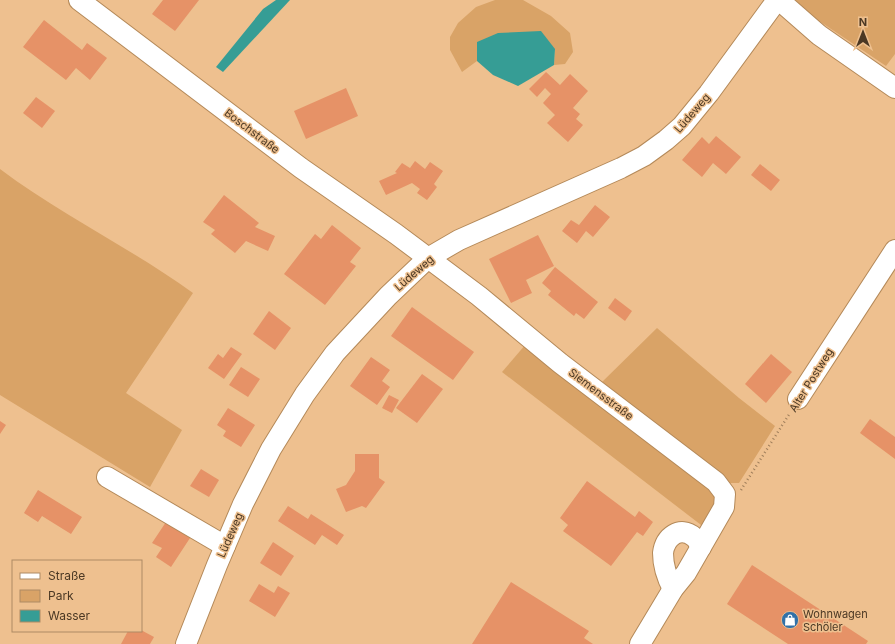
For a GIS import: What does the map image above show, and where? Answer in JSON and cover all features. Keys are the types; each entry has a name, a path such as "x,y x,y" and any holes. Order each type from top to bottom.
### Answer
{"street":[{"name":"Boschstraße","path":"79,0 301,168 428,258"},
{"name":"Lüdeweg","path":"186,644 243,504 271,449 305,394 335,353 388,296 428,258 459,240 621,168 644,156 666,140 682,126 709,93 778,0"},
{"path":"778,0 819,35 895,88"},
{"name":"Alter Postweg","path":"798,399 895,250"},
{"name":"Siemensstraße","path":"428,258 479,296 560,363 716,482 725,494 724,507"},
{"path":"107,477 225,546"},
{"path":"640,644 673,589 686,573 724,507"},
{"path":"673,589 665,569 663,552 668,539 675,532 685,531 695,537 701,547"}],"path":[{"name":"Alter Postweg","path":"724,507 732,504 785,423 798,399"}],"green space":[{"path":"495,0 523,0 551,16 570,33 573,52 565,64 554,65 555,49 477,42 477,61 462,72 450,50 450,37 458,23 476,7"},
{"path":"791,0 895,0 895,54 886,66 791,2"},
{"path":"0,169 23,186 145,261 193,293 126,393 182,430 150,487 0,395"},
{"path":"657,328 739,398 775,426 739,483 726,483 715,468 601,383"},
{"path":"526,344 697,473 718,498 705,528 502,372"}],"water":[{"path":"276,0 290,0 223,72 216,67 263,9"},
{"path":"541,31 555,49 554,65 518,86 493,75 477,61 477,42 498,33"}],"building":[{"path":"163,0 199,0 175,31 152,14"},
{"path":"44,20 82,50 87,43 107,58 90,80 76,68 66,80 23,47"},
{"path":"546,72 560,85 570,74 588,91 573,108 580,114 576,119 583,125 568,142 547,123 555,115 543,103 551,94 545,88 537,97 529,89"},
{"path":"346,88 358,116 306,139 294,111"},
{"path":"36,97 55,111 42,128 23,113"},
{"path":"716,136 741,157 726,174 713,163 702,177 682,160 702,137 709,144"},
{"path":"415,161 425,169 430,162 443,171 434,184 437,187 427,200 417,193 420,189 412,183 386,195 379,181 397,173 395,172 402,163 410,168"},
{"path":"760,164 780,180 771,191 751,175"},
{"path":"224,195 259,223 255,227 275,236 268,251 246,241 235,253 211,234 215,230 203,222"},
{"path":"595,205 610,217 593,237 586,231 577,243 562,231 571,220 579,225"},
{"path":"332,225 361,248 350,262 356,266 325,305 284,274 315,234 321,239"},
{"path":"538,235 554,266 526,280 532,293 511,303 489,259"},
{"path":"555,267 598,302 584,319 576,313 574,316 548,295 551,291 542,283"},
{"path":"615,298 632,311 625,321 608,308"},
{"path":"412,307 474,352 453,380 391,336"},
{"path":"269,311 291,328 275,350 253,334"},
{"path":"231,347 242,354 224,379 208,368 218,354 223,358"},
{"path":"771,354 792,372 766,403 745,384"},
{"path":"371,357 390,370 382,381 390,387 377,405 350,386"},
{"path":"241,367 260,379 248,397 229,385"},
{"path":"422,374 443,389 417,423 396,408"},
{"path":"389,395 399,400 392,413 382,408"},
{"path":"228,408 255,425 241,447 223,436 226,431 217,425"},
{"path":"870,419 895,437 895,459 860,433"},
{"path":"0,421 6,425 0,434"},
{"path":"355,454 379,454 379,478 385,482 366,508 362,506 346,512 336,489 346,485 355,471"},
{"path":"201,469 219,480 209,497 190,486"},
{"path":"587,481 635,517 639,511 653,522 643,536 637,532 611,566 563,531 568,525 560,518"},
{"path":"38,490 82,517 71,534 42,516 38,522 24,513"},
{"path":"288,506 308,519 311,514 344,535 337,545 322,535 315,545 278,521"},
{"path":"166,522 190,538 171,567 156,557 162,548 152,543"},
{"path":"273,542 294,556 281,576 260,563"},
{"path":"752,565 868,641 866,644 788,644 727,604"},
{"path":"511,582 589,631 584,638 593,644 472,644"},
{"path":"259,584 274,593 278,586 290,593 275,617 249,601"},
{"path":"142,631 154,637 150,644 121,644 127,632 142,632"}],"place":[{"name":"Wohnwagen Schöler","path":"790,620"}]}
